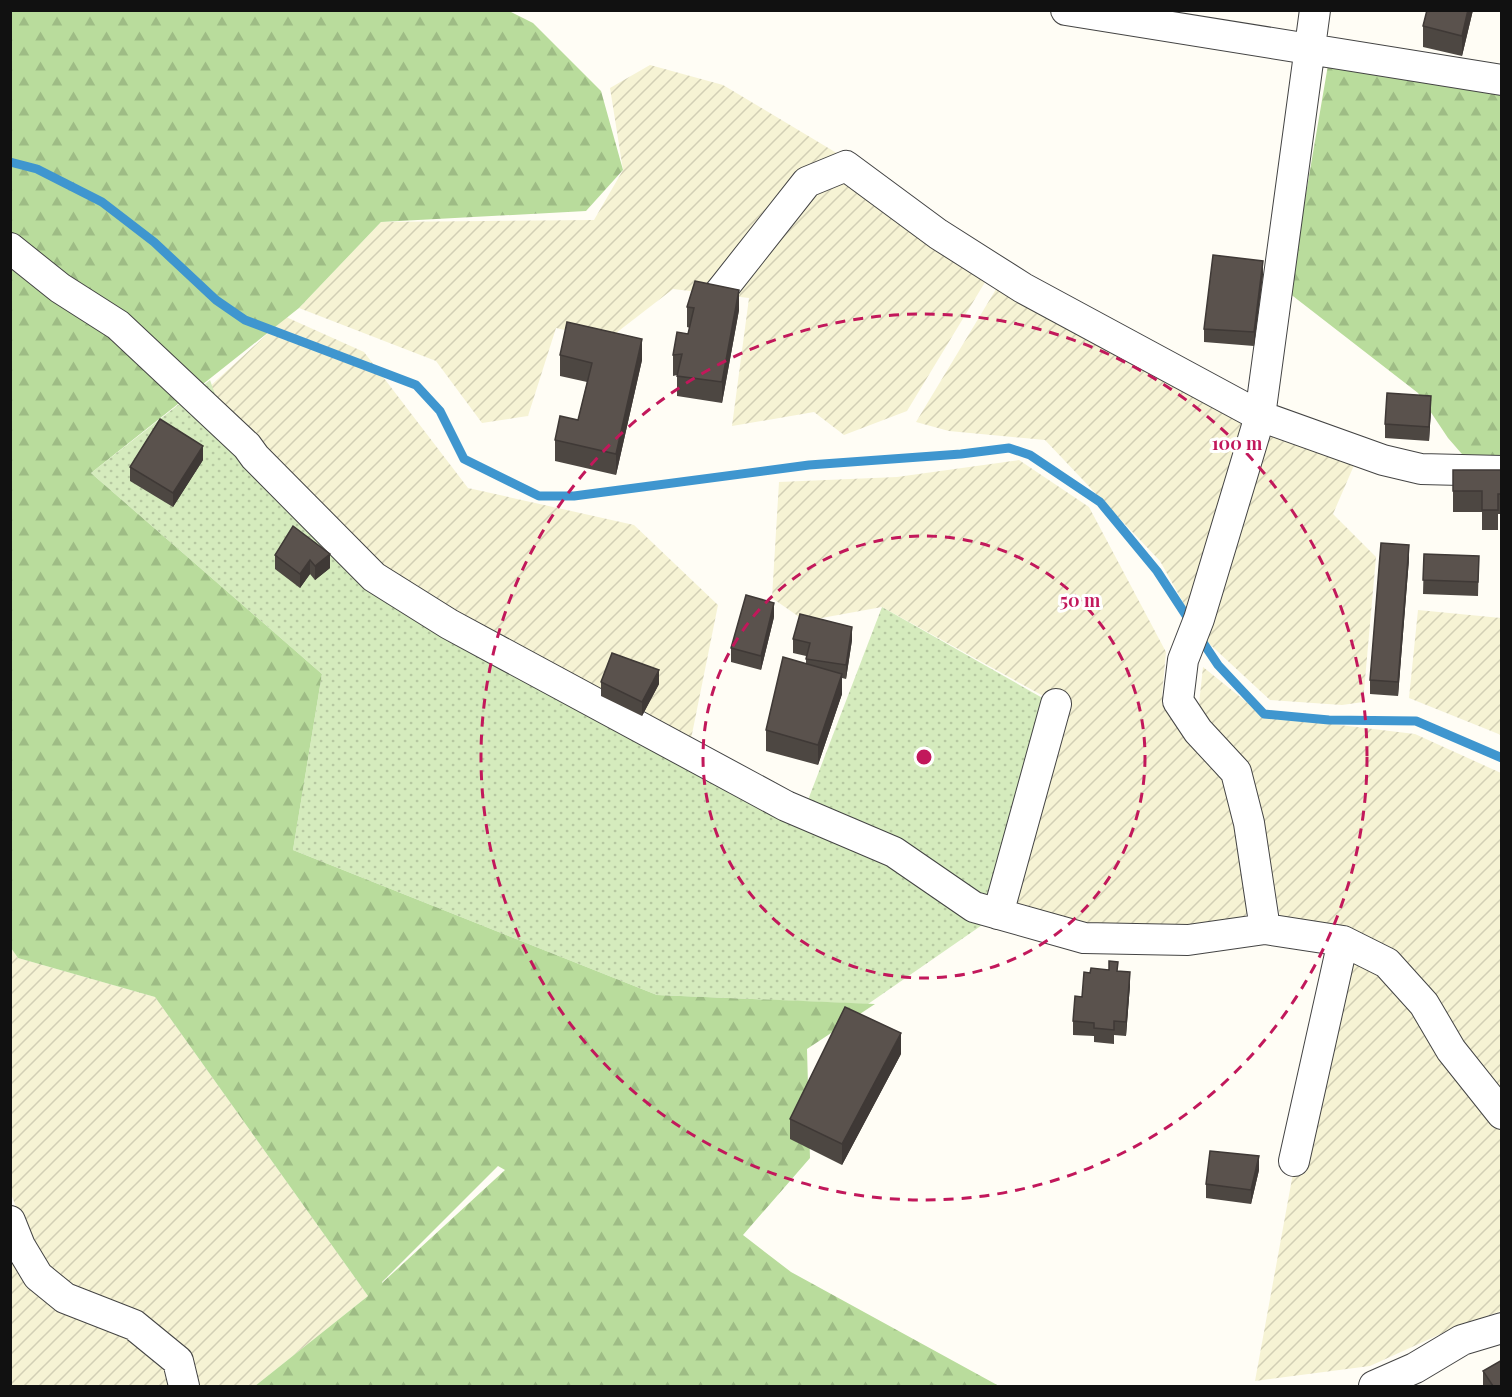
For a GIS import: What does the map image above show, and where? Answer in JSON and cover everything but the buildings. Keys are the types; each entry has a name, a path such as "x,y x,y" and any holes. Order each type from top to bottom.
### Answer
{"street":[{"path":"1066,10 1502,80"},
{"path":"1265,930 1249,823 1236,772 1198,731 1178,701 1183,660 1199,619 1260,416 1315,10"},
{"path":"717,297 807,182 846,166 938,234 1023,288 1260,416 1383,460 1421,469 1502,471"},
{"path":"10,248 60,288 118,324 247,446 255,458 374,577 449,624 786,806 894,852 974,907 1084,938 1188,940 1265,930 1343,941 1387,963 1424,1004 1451,1050 1502,1114"},
{"path":"998,914 1056,704"},
{"path":"1294,1161 1343,941"},
{"path":"10,1221 20,1246 38,1276 65,1298 134,1325 178,1361 184,1386"},
{"path":"1374,1386 1415,1368 1462,1340 1502,1328"}],"shaded area":[{"path":"650,65 723,85 845,158 993,269 907,411 844,435 814,412 732,426 749,298 673,289 607,340 556,328 528,416 482,423 436,361 299,308 381,222 594,220 623,170 610,88"},
{"path":"1001,281 1355,463 1333,514 1376,557 1363,702 1342,705 1270,700 1203,638 1160,561 1045,440 949,431 916,422"},
{"path":"286,317 364,352 468,488 634,525 718,605 691,739 374,577 207,389"},
{"path":"1019,460 1089,507 1166,652 1162,695 1227,781 1250,906 1241,926 999,926 1047,698 882,607 805,621 772,598 779,482 897,477"},
{"path":"1418,610 1501,618 1501,735 1409,698"},
{"path":"1203,667 1264,716 1415,734 1501,773 1501,1311 1456,1327 1370,1366 1255,1381 1300,1135 1343,942 1280,917 1264,831 1240,766 1199,704"},
{"path":"11,948 18,958 155,997 368,1296 255,1386 11,1386 10,1228 44,1279 11,1194"}],"green space":[{"path":"11,11 509,11 533,23 601,91 623,170 586,211 381,222 299,308 91,473 322,674 293,850 657,995 875,1004 807,1049 810,1158 743,1235 791,1272 999,1386 255,1386 368,1296 155,997 18,958 11,948","holes":["498,1166 505,1170 382,1283"]},
{"path":"1328,65 1501,82 1501,479 1482,477 1448,438 1418,393 1289,293"},
{"path":"210,380 230,437 395,608 803,813 882,607 1046,700 998,914 868,1004 657,995 293,850 322,674 91,473"}],"waterway":[{"path":"10,162 37,169 102,202 154,242 216,300 245,320 416,385 440,411 464,459 539,496 574,496 809,465 961,454 1009,448 1030,455 1100,502 1157,571 1191,623"},
{"path":"1198,635 1218,665 1264,714 1329,720 1416,721 1502,758"}]}
